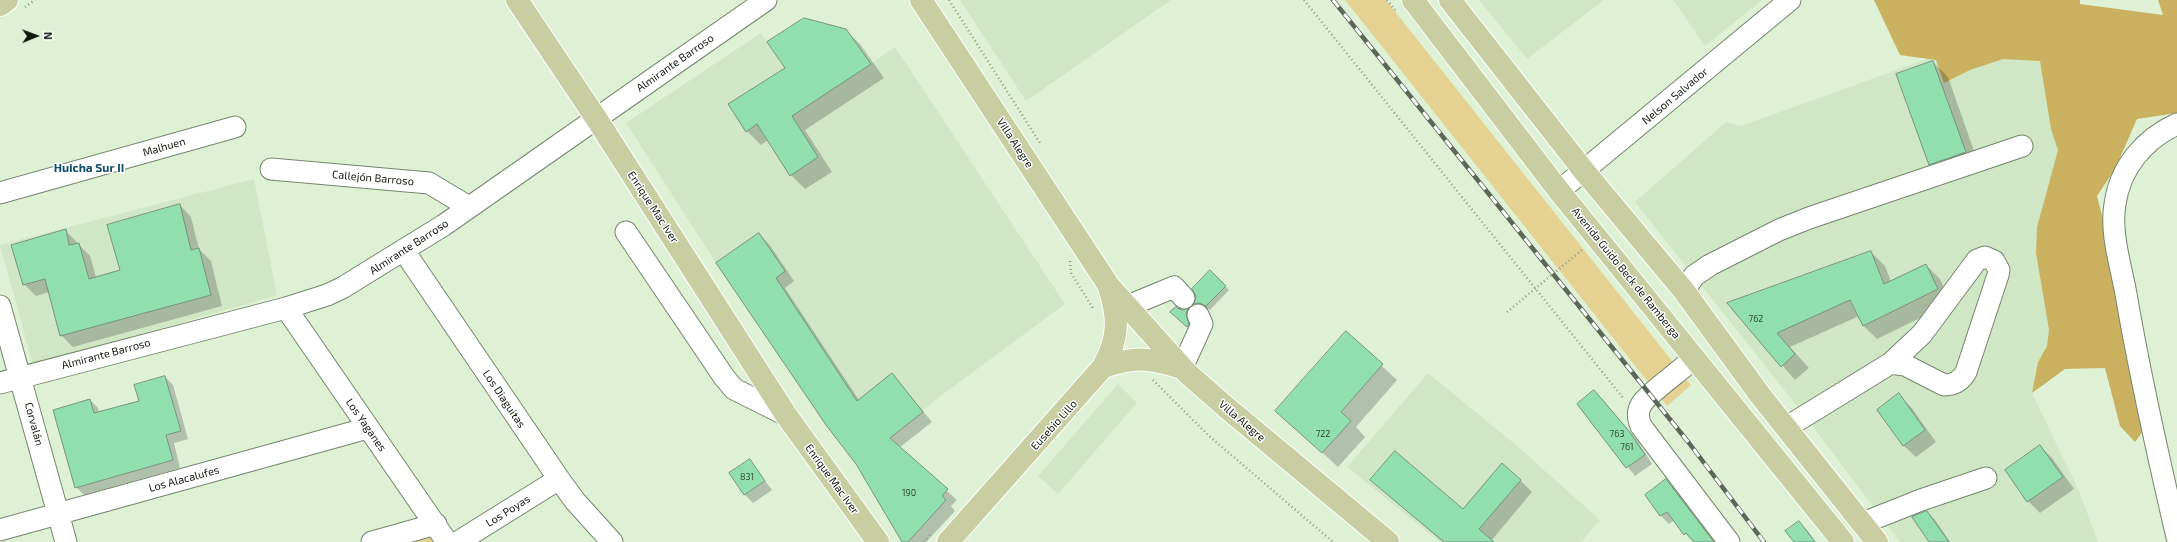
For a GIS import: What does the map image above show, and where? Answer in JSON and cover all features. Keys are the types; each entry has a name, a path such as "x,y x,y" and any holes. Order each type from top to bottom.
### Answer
{"main road":[{"path":"0,5 7,0"},
{"name":"Enrique Mac Iver","path":"517,0 596,118 786,415 878,542"},
{"name":"Villa Alegre","path":"921,0 1109,286 1182,368 1233,414 1388,542"},
{"name":"Avenida Guido Beck de Ramberga","path":"1413,0 1559,191 1598,237 1842,541"},
{"path":"1456,2 1584,171 1684,291 1760,395 1877,542"},
{"name":"Villa Alegre","path":"1103,367 1112,351 1116,339 1116,306 1109,286"},
{"path":"1659,314 1684,291"},
{"path":"1103,367 1134,359 1152,359 1182,368"},
{"name":"Eusebio Lillo","path":"948,542 1103,367"},
{"path":"1842,541 1863,523"}],"street":[{"name":"Almirante Barroso","path":"0,383 286,308 320,298 342,288 404,251 469,207 766,0"},
{"name":"Nelson Salvador","path":"1559,191 1790,0"},
{"path":"2177,124 2147,143 2130,164 2118,190 2114,221 2138,368 2177,537"},
{"name":"Malhuen","path":"0,194 235,127"},
{"path":"1684,291 1694,276 1710,265 1779,230 1809,218 2022,146"},
{"name":"Callejón Barroso","path":"271,169 429,184 469,207"},
{"name":"Enrique Mac Iver","path":"626,232 724,377 734,389 786,415"},
{"name":"Los Diaguitas","path":"404,251 559,479 575,501 612,542"},
{"path":"1787,427 1891,363 1922,334 1977,260 1985,257 1994,261 1999,270 1998,275 1966,372 1960,381 1944,386 1905,365 1891,363"},
{"path":"1128,306 1174,287 1184,298"},
{"name":"Corvalán","path":"0,306 66,542"},
{"name":"Los Yaganes","path":"286,308 447,542"},
{"path":"1182,368 1202,324 1198,315"},
{"path":"1694,358 1645,400 1641,405 1638,416 1641,426 1729,542"},
{"name":"Los Alacalufes","path":"0,530 368,428"},
{"path":"1863,523 1921,500 1986,478"},
{"name":"Los Poyas","path":"458,542 559,479"},
{"path":"373,542 436,524"}],"path":[{"path":"1304,0 1638,416"},
{"path":"1507,312 1598,237"},
{"path":"1081,243 1070,262 1071,272 1096,312"},
{"path":"1150,377 1208,435 1333,542"}],"shaded area":[{"path":"960,0 1171,0 1026,101"},
{"path":"1345,0 1386,0 1691,385 1667,406"},
{"path":"1479,0 1604,0 1527,59"},
{"path":"1673,0 1762,0 1705,46"},
{"path":"1874,0 2080,0 2080,4 2163,15 2158,0 2177,0 2177,113 2137,119 2115,169 2097,196 2132,334 2143,431 2135,442 2120,426 2105,368 2065,369 2032,393 2038,362 2047,346 2049,330 2036,253 2037,227 2058,150 2051,129 2040,61 2003,59 1970,70 1944,83 1936,60 1900,55"},
{"path":"2080,4 2058,150 2037,227 2036,253 2049,330 2047,346 2038,362 2032,393 2079,491 2098,542 1900,542 1805,416 1635,202 1726,122 1741,126"},
{"path":"761,33 809,105 895,47 1065,304 942,395 856,464 826,425 716,263 626,123"},
{"path":"254,179 277,295 33,365 0,245"},
{"path":"1428,373 1516,445 1600,520 1581,542 1440,542 1347,467"},
{"path":"1118,384 1137,403 1058,494 1038,476"},
{"path":"428,536 434,538 435,542 401,542"}],"building":[{"path":"804,18 846,29 871,64 792,116 818,157 790,176 757,124 746,132 728,104 785,68 767,42"},
{"path":"1933,61 1966,152 1929,165 1896,74"},
{"path":"180,204 191,250 199,248 211,295 60,336 45,279 23,285 11,245 66,229 69,245 79,243 89,279 120,270 107,225"},
{"path":"759,233 785,271 776,278 857,401 892,373 923,412 890,438 948,489 942,496 946,500 908,542 902,542 856,464 826,425 716,263"},
{"path":"1871,251 1884,284 1926,264 1938,289 1863,326 1850,300 1777,333 1795,354 1781,367 1727,303"},
{"path":"1210,270 1226,286 1206,306 1200,303 1194,304 1196,296 1192,289"},
{"path":"1176,307 1181,310 1188,309 1186,314 1189,324 1187,327 1170,312"},
{"path":"1346,331 1383,364 1341,412 1351,421 1322,453 1275,411"},
{"path":"165,376 181,431 166,435 173,460 75,488 53,410 90,399 94,413 139,401 134,385"},
{"path":"1594,390 1629,431 1645,455 1626,468 1577,404"},
{"path":"1899,393 1925,430 1903,446 1877,410"},
{"path":"2040,445 2063,477 2027,502 2005,470"},
{"path":"1395,451 1463,509 1502,463 1521,480 1479,529 1494,542 1444,542 1370,480"},
{"path":"750,459 765,481 744,495 729,473"},
{"path":"1666,479 1714,542 1694,542 1686,533 1684,535 1667,512 1660,516 1645,495"},
{"path":"1927,511 1949,542 1929,542 1912,517"},
{"path":"1799,521 1815,542 1794,542 1785,531"}],"railway":[{"path":"1333,0 1689,443 1764,542"}],"district":[{"name":"Huicha Sur II","path":"89,168"}]}
